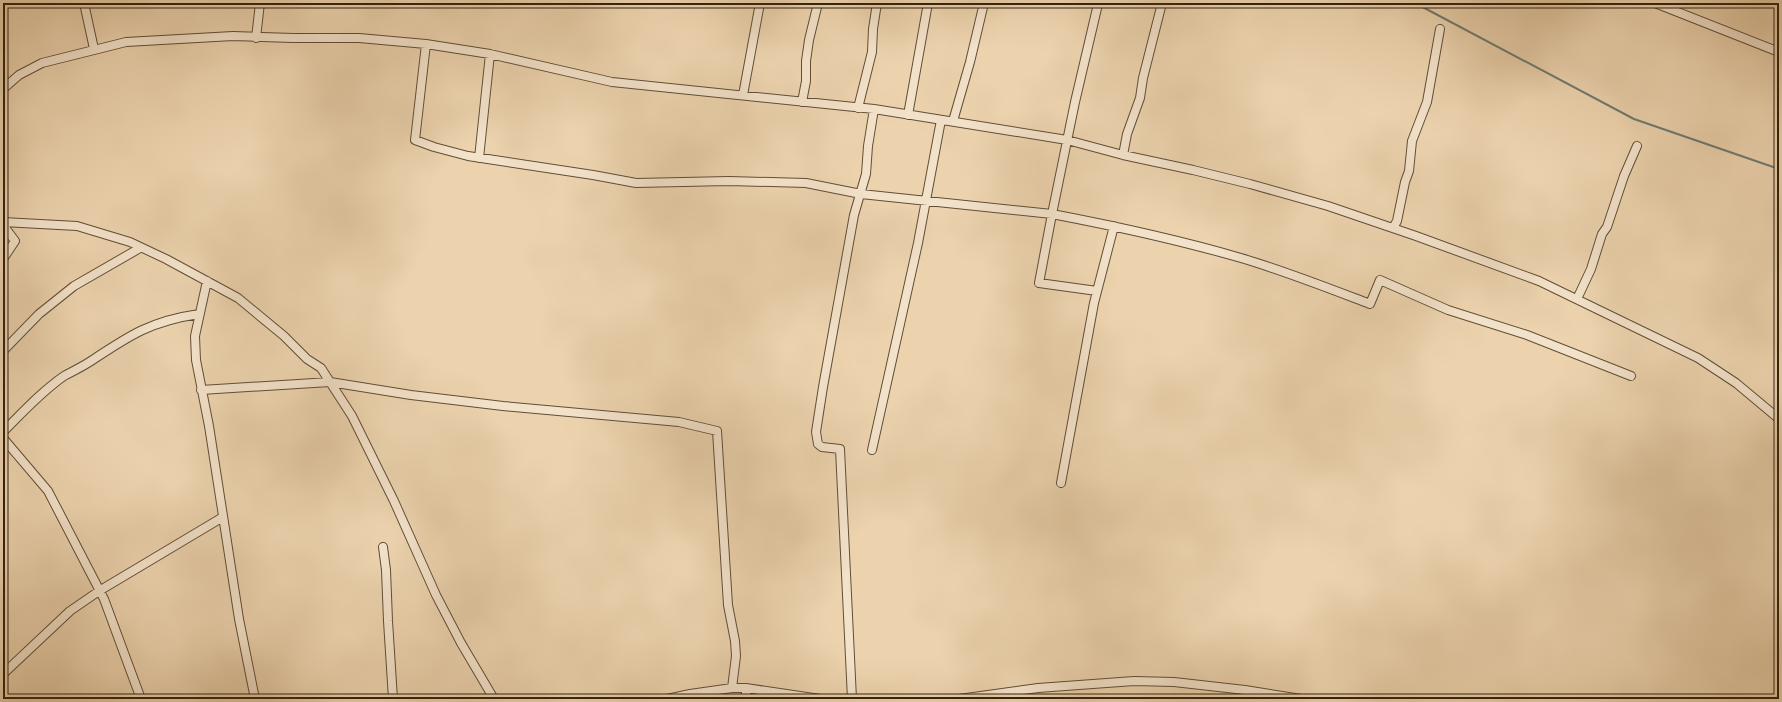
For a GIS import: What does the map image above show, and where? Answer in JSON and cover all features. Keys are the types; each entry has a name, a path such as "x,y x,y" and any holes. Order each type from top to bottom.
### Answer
{"street":[{"path":"84,3 94,49"},
{"path":"256,38 260,3"},
{"path":"743,95 760,3"},
{"path":"802,102 806,81 806,61 809,40 818,3"},
{"path":"858,108 872,52 873,29 877,3"},
{"path":"908,115 928,3"},
{"path":"953,121 970,62 984,3"},
{"path":"1123,155 1127,134 1140,98 1143,78 1162,3"},
{"path":"1655,3 1779,52"},
{"path":"1097,291 1040,283 1067,140 1098,4"},
{"path":"1393,228 1397,221 1405,182 1409,172 1412,141 1427,102 1440,29"},
{"path":"3,89 19,75 42,63 126,42 233,36 256,38 359,38 426,44 490,54 612,82 645,87 743,95 874,109 1067,140 1123,155 1250,184 1328,206 1539,281 1698,358 1736,383 1779,419"},
{"path":"426,44 415,140 434,147 479,158 593,174 636,183 674,181 806,183 861,194 1052,214 1114,226 1242,258 1309,280 1370,304 1380,280 1448,310 1527,335 1631,376"},
{"path":"479,158 490,54"},
{"path":"852,699 840,449 822,447 818,444 816,432 854,214 866,174 868,146 874,109"},
{"path":"872,450 926,200 941,120"},
{"path":"1577,299 1591,269 1602,234 1607,227 1624,176 1637,146"},
{"path":"3,224 77,226 130,242 166,259 238,298 284,336 307,359 322,368 352,416 367,444 436,595 461,643 494,699"},
{"path":"3,224 15,241 3,259"},
{"path":"1060,483 1097,291 1114,226"},
{"path":"3,351 39,314 74,286 140,248"},
{"path":"207,281 195,336 196,360 209,426 239,619 255,699"},
{"path":"3,432 33,401 64,376 78,369 126,337 158,322 174,317 199,314"},
{"path":"201,390 330,382 411,395 497,405 679,422 717,430 728,605 735,641 736,656 732,688"},
{"path":"3,438 48,491 99,590 141,699"},
{"path":"3,674 70,611 99,590 223,517"},
{"path":"383,547 386,570 393,699"},
{"path":"959,699 1038,688 1134,682 1174,682 1246,690 1301,699"},
{"path":"667,699 732,688 746,688 820,699"},
{"path":"746,688 746,699"}],"waterway":[{"path":"1415,3 1634,119 1779,169"}]}
